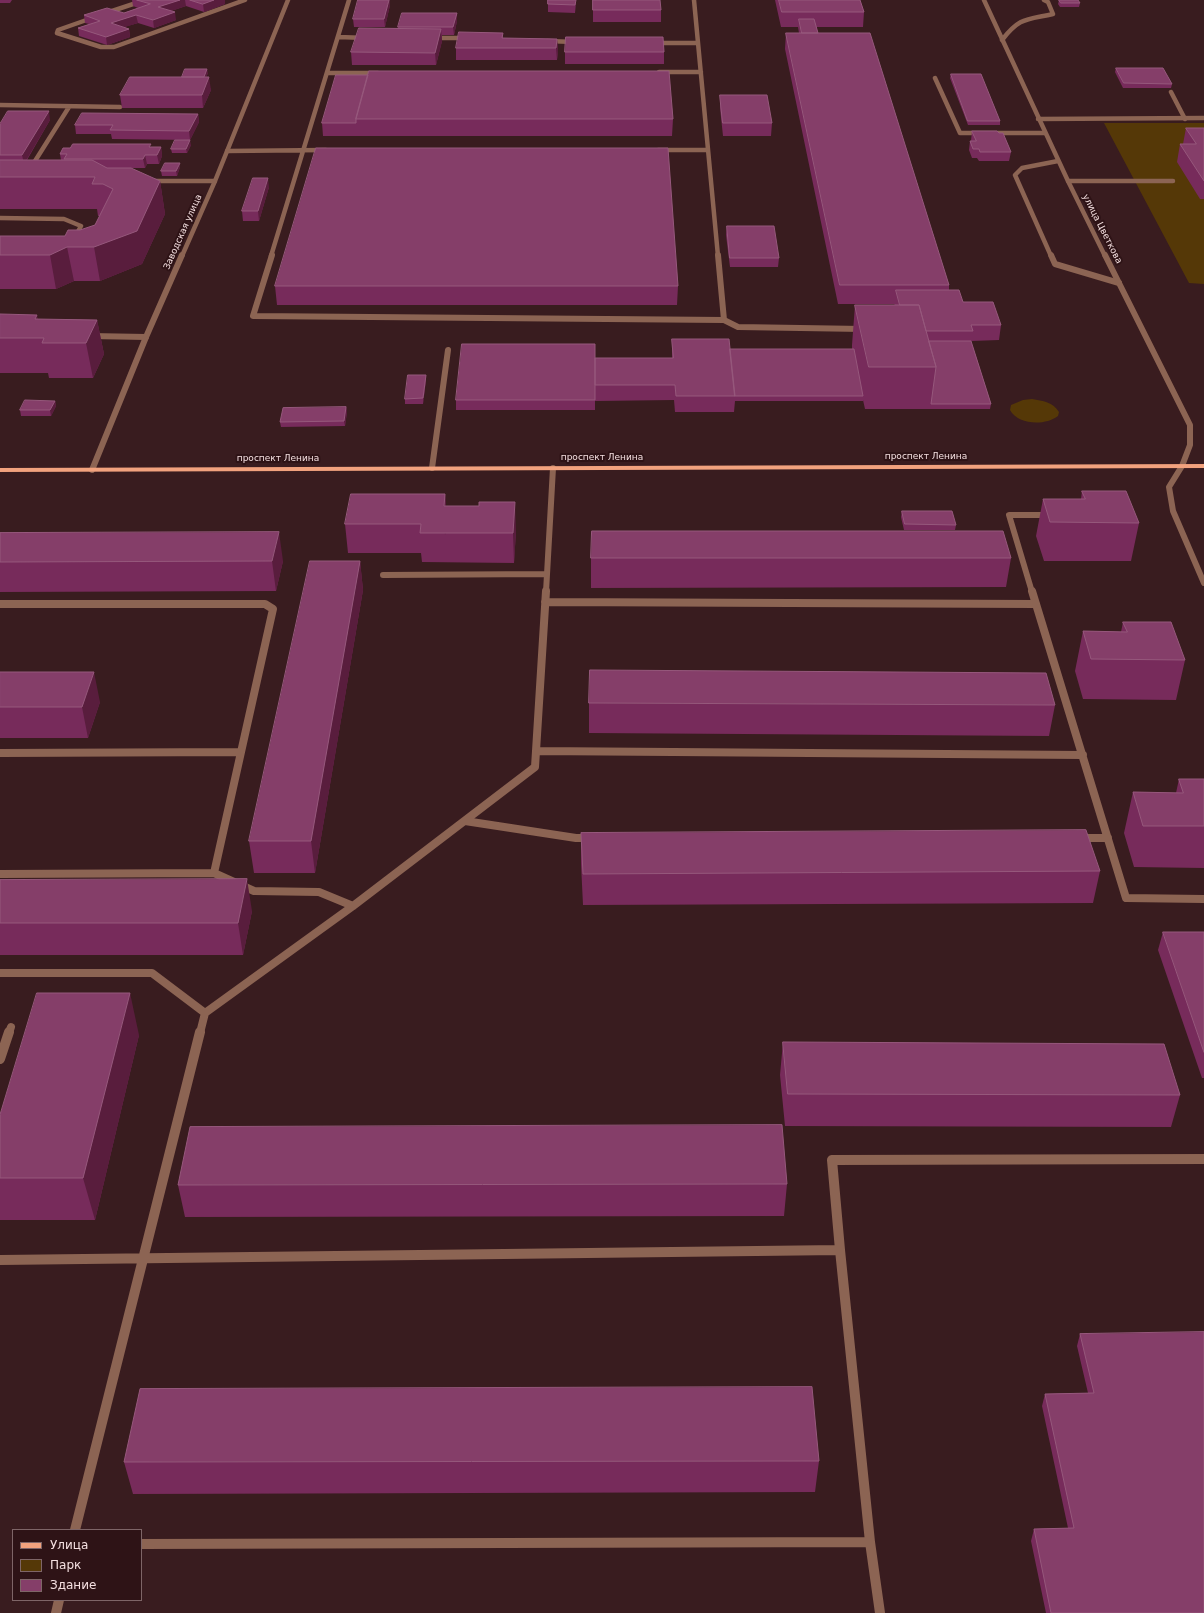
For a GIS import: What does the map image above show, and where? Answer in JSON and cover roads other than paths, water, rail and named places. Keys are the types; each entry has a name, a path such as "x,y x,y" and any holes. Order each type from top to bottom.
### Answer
{"main road":[{"name":"проспект Ленина","path":"0,470 1204,466"}],"street":[{"path":"145,0 58,30 57,33 101,47 114,47 245,0"},
{"name":"Заводская улица","path":"92,470 146,337 215,181 288,0"},
{"path":"349,0 254,316 724,320 738,327 872,329"},
{"path":"694,0 724,320"},
{"name":"улица Цветкова","path":"984,0 1058,161 1190,425 1190,445 1182,466 1169,487 1173,511 1204,583"},
{"path":"1002,40 1014,26 1020,22 1053,14 1048,2 1044,0"},
{"path":"338,37 369,38"},
{"path":"425,38 473,38"},
{"path":"542,41 580,42"},
{"path":"651,43 698,43"},
{"path":"653,72 701,72"},
{"path":"327,73 382,73"},
{"path":"935,78 960,133 1045,133"},
{"path":"1171,92 1185,119"},
{"path":"26,175 69,106"},
{"path":"1,107 120,107"},
{"path":"1038,119 1204,118"},
{"path":"227,151 335,150"},
{"path":"653,150 708,150"},
{"path":"1058,161 1022,168 1016,175 1055,264 1119,283"},
{"path":"140,181 215,181"},
{"path":"1068,181 1173,181"},
{"path":"0,218 64,218 81,226 72,243"},
{"path":"80,336 146,337"},
{"path":"432,468 448,350"},
{"path":"76,1529 123,1335 144,1259 205,1013 353,906 535,767 553,468"},
{"path":"1058,515 1009,515 1126,898 1204,899"},
{"path":"383,574 547,574"},
{"path":"545,602 1036,604"},
{"path":"0,604 265,604 273,609 214,873"},
{"path":"536,751 1083,756"},
{"path":"0,753 241,752"},
{"path":"465,821 576,838 600,838"},
{"path":"1068,838 1108,838"},
{"path":"0,874 214,873 254,891 319,892 353,906"},
{"path":"0,973 152,974 205,1013"},
{"path":"0,1059 11,1027"},
{"path":"880,1613 870,1542 832,1160 1204,1159"},
{"path":"0,1260 840,1250"},
{"path":"142,1544 870,1542"},
{"path":"56,1613 59,1601"}]}
